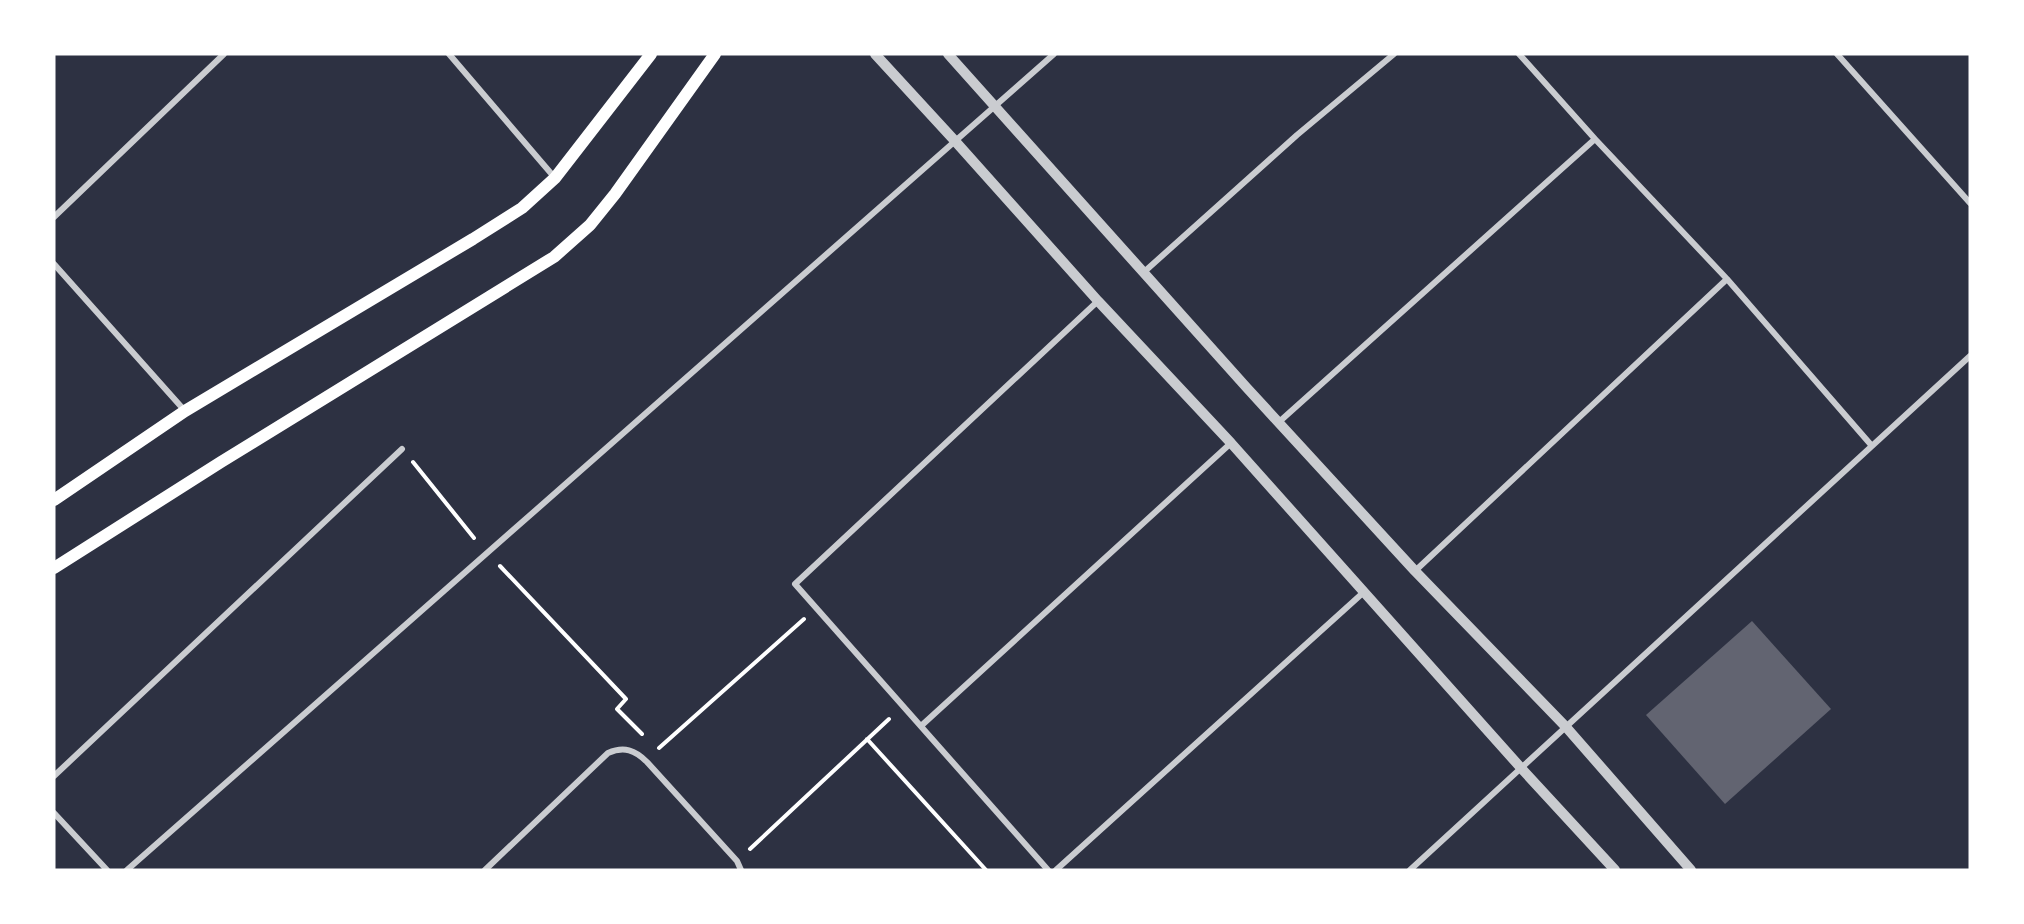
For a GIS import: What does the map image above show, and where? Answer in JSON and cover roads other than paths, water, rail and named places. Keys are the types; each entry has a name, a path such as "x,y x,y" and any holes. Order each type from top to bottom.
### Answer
{"main road":[{"path":"54,500 184,411 522,208 555,178 651,54"},
{"path":"54,568 221,462 554,257 591,225 715,54"}],"street":[{"path":"54,217 224,54"},
{"path":"449,54 555,178"},
{"path":"875,54 956,141 1098,301 1231,443 1521,768 1616,870"},
{"path":"948,54 1415,571 1566,727 1691,870"},
{"path":"127,870 1054,54"},
{"path":"1144,272 1297,135 1394,54"},
{"path":"1519,54 1595,139 1727,279 1872,446"},
{"path":"1837,54 1970,203"},
{"path":"1279,422 1595,139"},
{"path":"54,264 184,411"},
{"path":"1415,571 1727,279"},
{"path":"1048,870 795,584 1098,301"},
{"path":"1410,870 1970,356"},
{"path":"921,726 1231,443"},
{"path":"54,776 402,448"},
{"path":"1056,870 1365,591"},
{"path":"485,870 608,753 626,749 635,752 646,762 737,861 741,870"},
{"path":"54,813 107,870"}]}
